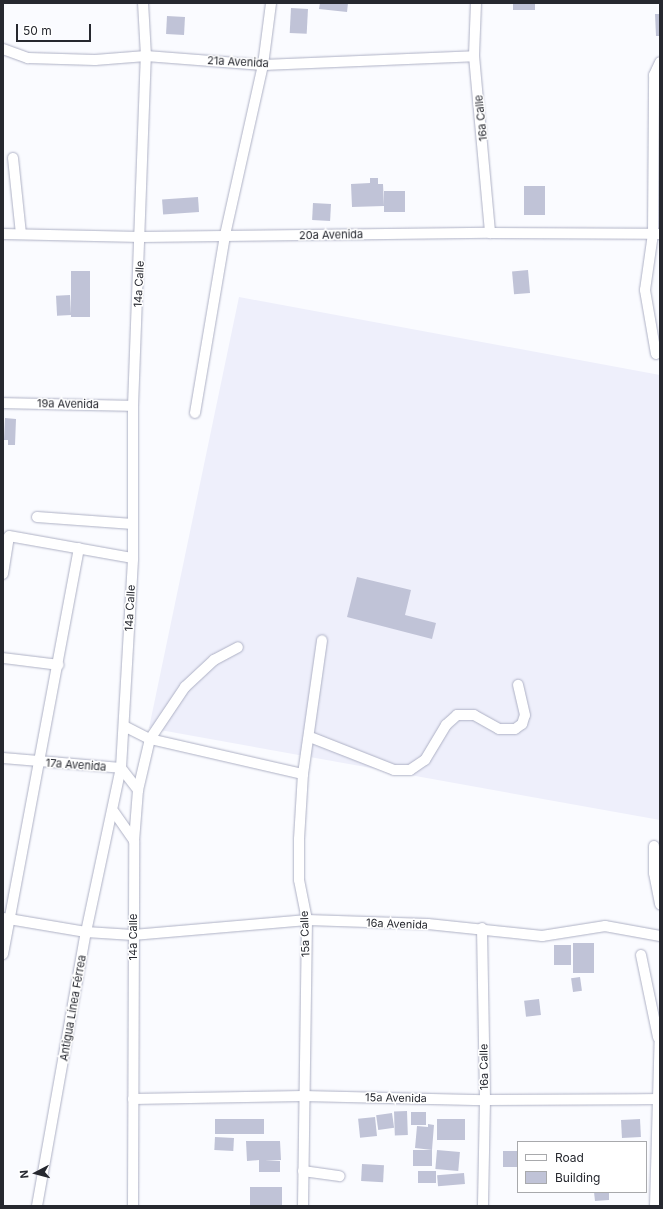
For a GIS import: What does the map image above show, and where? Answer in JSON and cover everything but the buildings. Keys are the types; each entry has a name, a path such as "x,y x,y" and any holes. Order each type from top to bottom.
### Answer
{"street":[{"name":"14a Calle","path":"114,812 121,768 133,558 133,406 141,237 146,56 143,3"},
{"path":"196,413 225,235 263,65 271,3"},
{"name":"16a Calle","path":"476,3 474,56 490,233"},
{"name":"21a Avenida","path":"3,49 28,58 95,60 146,56 263,65 474,56"},
{"path":"656,354 645,290 656,234 654,75 660,62"},
{"path":"13,158 21,234"},
{"name":"20a Avenida","path":"3,234 141,237 490,233 656,234"},
{"name":"19a Avenida","path":"3,403 133,406"},
{"path":"37,517 133,524"},
{"path":"3,574 9,536 133,558"},
{"path":"3,954 7,919 40,763 59,665 79,548"},
{"name":"15a Calle","path":"303,1206 303,1096 307,920 299,880 304,774 322,640"},
{"name":"14a Calle","path":"133,1206 132,935 134,841 138,790 150,740 185,687 214,660 238,647"},
{"path":"3,658 59,665"},
{"path":"310,737 394,770 410,770 425,760 446,725 457,715 474,715 499,729 508,730 519,726 525,714 518,685"},
{"path":"124,726 150,740 304,774"},
{"name":"17a Avenida","path":"3,758 40,763 121,768 138,790"},
{"path":"114,812 134,841"},
{"name":"Antigua Línea Férrea","path":"37,1206 86,932 114,812"},
{"path":"654,846 654,873 660,904"},
{"name":"16a Avenida","path":"7,919 86,932 132,935 307,920 482,928 542,936 605,926 660,936"},
{"name":"16a Calle","path":"482,928 485,1100 483,1206"},
{"path":"641,955 659,1035 659,1099 655,1206"},
{"name":"15a Avenida","path":"132,1099 303,1096 485,1100 659,1099"},
{"path":"303,1172 340,1176"}],"shaded area":[{"path":"239,297 660,375 660,820 149,728"}]}
